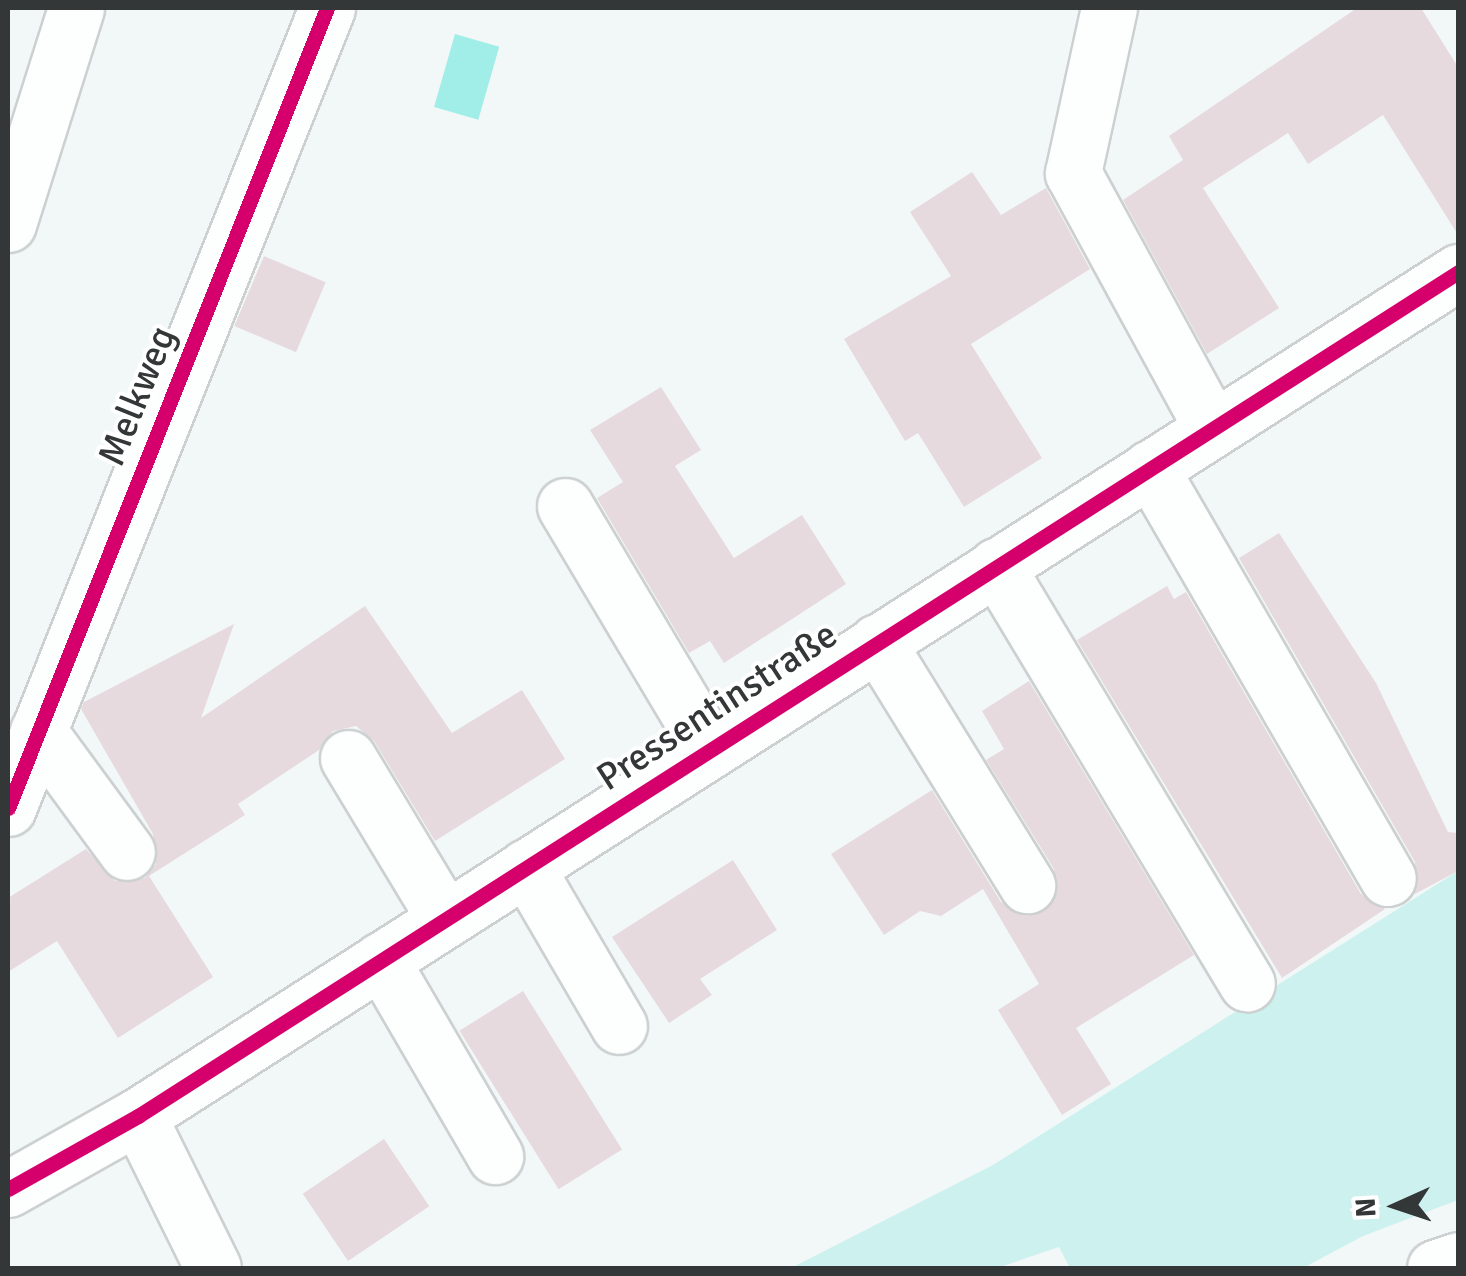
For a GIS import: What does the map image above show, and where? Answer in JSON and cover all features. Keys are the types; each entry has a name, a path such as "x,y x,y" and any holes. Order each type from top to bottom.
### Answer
{"street":[{"path":"8,224 76,8"},
{"name":"Melkweg","path":"8,808 327,8"},
{"path":"1109,8 1073,172 1212,428"},
{"name":"Pressentinstraße","path":"8,1189 138,1116 1458,272"},
{"path":"1150,468 1388,878"},
{"path":"565,506 710,749"},
{"path":"996,566 1247,983"},
{"path":"877,642 1026,886"},
{"path":"38,731 127,852"},
{"path":"348,758 445,919"},
{"path":"526,867 619,1026"},
{"path":"381,960 495,1156"},
{"path":"138,1116 212,1268"},
{"path":"1434,1268 1458,1260"}],"shaded area":[{"path":"1458,871 1458,1200 1363,1236 1303,1268 1070,1268 1059,1247 997,1268 791,1268 993,1165"}],"water":[{"path":"455,34 499,47 478,120 434,107"}],"building":[{"path":"1357,8 1421,8 1458,67 1458,235 1383,115 1308,164 1288,133 1203,188 1279,308 1207,354 1123,200 1183,160 1169,136"},
{"path":"972,172 1001,215 1046,188 1090,269 971,344 1042,458 964,507 918,433 905,441 844,339 951,276 910,212"},
{"path":"264,256 326,282 296,352 234,326"},
{"path":"661,387 701,450 675,466 734,558 802,515 846,584 724,663 710,641 689,653 597,498 623,482 590,430"},
{"path":"1279,533 1376,683 1448,832 1458,833 1458,871 1415,894 1415,862 1239,558"},
{"path":"1167,586 1174,599 1186,592 1361,894 1385,909 1282,978 1077,640"},
{"path":"365,606 452,733 522,690 565,759 435,841 374,741 356,726 333,731 319,750 238,804 245,815 149,876 213,977 118,1038 57,941 8,972 8,898 86,849 115,881 145,878 156,864 153,834 81,709 84,702 234,624 201,718"},
{"path":"1029,681 1194,955 1076,1028 1111,1084 1062,1115 998,1010 1039,984 983,889 941,916 920,911 884,935 831,854 932,790 1001,902 1027,916 1044,911 1055,899 1054,869 986,760 1004,749 982,711"},
{"path":"733,860 777,930 700,979 712,995 669,1023 612,937"},
{"path":"523,991 622,1150 558,1189 459,1031"},
{"path":"384,1139 429,1206 348,1261 303,1194"}],"cycle path":[{"path":"8,808 327,8"},
{"path":"8,1189 138,1116 1458,272"}]}
